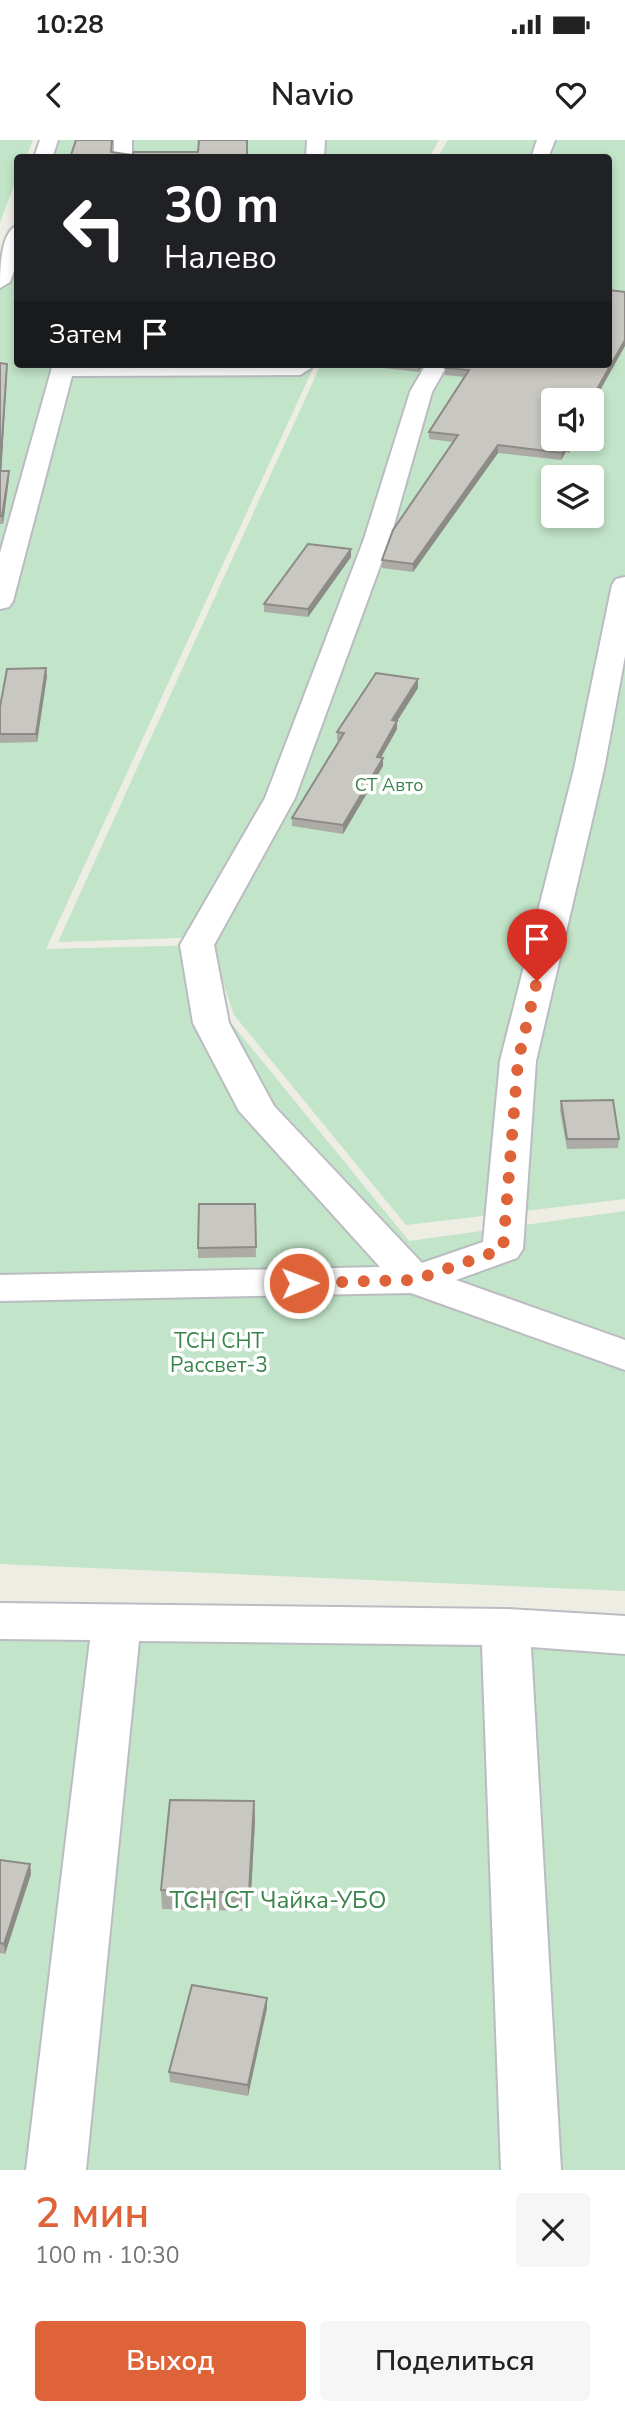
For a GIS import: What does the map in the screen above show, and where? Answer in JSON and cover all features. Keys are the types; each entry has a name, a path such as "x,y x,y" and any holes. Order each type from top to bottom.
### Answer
{"street":[{"path":"0,282 14,243"},
{"path":"0,601 63,368"},
{"path":"435,368 421,392 377,539 280,798 197,945 211,1023 258,1111 415,1280 625,1356"},
{"path":"0,1288 415,1280 503,1249 518,1061 589,769 625,585"},
{"path":"0,1621 506,1627 625,1635"},
{"path":"56,2170 117,1621"},
{"path":"506,1627 531,2170"}],"green space":[{"path":"0,140 33,140 27,154 14,154 14,186 0,222"},
{"path":"50,140 439,140 431,154 45,154"},
{"name":"СТ Авто","path":"448,140 625,140 625,1199 406,1225 234,1015 208,937 58,942 319,368 612,368 612,154 440,154"},
{"name":"ТСН СНТ Рассвет-3","path":"14,229 14,368 313,368 46,949 204,945 227,1018 409,1241 625,1211 625,1591 0,1564 0,265"},
{"name":"ТСН СТ Чайка-УБО","path":"0,1621 625,1643 625,2170 0,2170"}],"building":[{"path":"76,140 112,140 111,152 125,154 71,154"},
{"path":"199,140 247,140 247,154 133,154 198,152"},
{"path":"612,290 625,292 625,340 612,363"},
{"path":"0,363 7,364 0,471"},
{"path":"445,368 609,368 598,388 541,388 541,450 498,445 413,564 382,560 393,530 458,435 429,432 469,370"},
{"path":"0,471 9,471 2,516 0,516"},
{"path":"308,544 351,549 308,609 264,604"},
{"path":"46,668 36,734 0,734 0,707 7,669"},
{"path":"376,673 418,679 392,720 397,721 377,757 383,758 343,825 292,818 344,733 337,732"},
{"path":"613,1100 619,1139 567,1139 561,1101"},
{"path":"199,1204 255,1204 256,1247 198,1248"},
{"path":"170,1800 254,1801 249,1893 161,1890"},
{"path":"0,1860 30,1864 4,1944 0,1943"},
{"path":"192,1985 267,1998 248,2085 169,2072"}],"route":[{"path":"299,1283 415,1280 503,1249 518,1061 537,981"}]}
